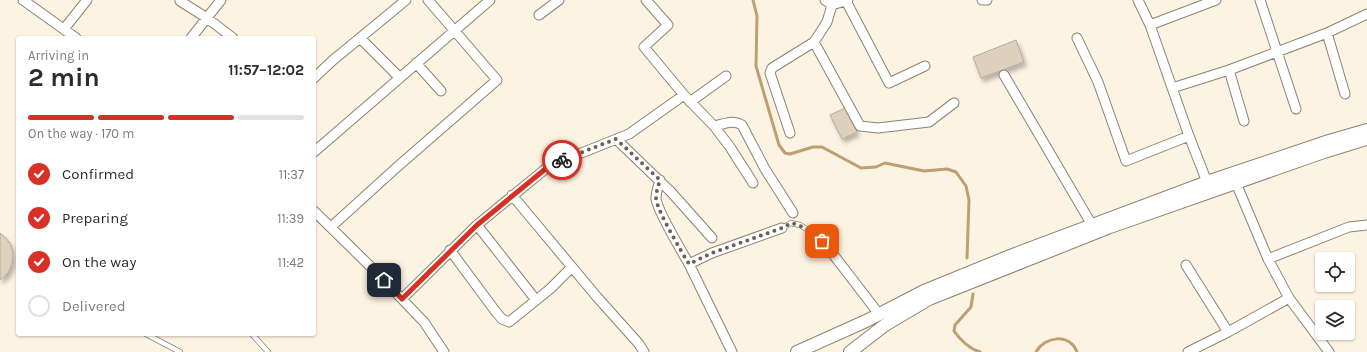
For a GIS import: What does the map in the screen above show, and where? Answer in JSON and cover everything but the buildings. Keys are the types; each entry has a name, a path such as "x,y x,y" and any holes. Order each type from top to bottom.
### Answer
{"main road":[{"path":"797,352 879,314 924,291 1010,256 1207,182 1329,141 1367,130"},
{"path":"850,352 885,325 929,299 1110,227 1367,138"}],"street":[{"path":"23,0 73,36"},
{"path":"64,29 87,0"},
{"path":"193,36 222,0"},
{"path":"316,76 406,0"},
{"path":"331,227 497,80 428,0"},
{"path":"316,150 490,0"},
{"path":"539,15 559,0"},
{"path":"646,0 668,25 644,47 690,102 714,126 730,147 753,183"},
{"path":"982,0 987,0"},
{"path":"1138,0 1150,25 1189,136 1207,182"},
{"path":"1150,25 1216,0"},
{"path":"1260,0 1296,109"},
{"path":"180,1 207,18 230,36"},
{"path":"790,133 770,73 772,68 814,42 827,22 828,3 847,1 889,83 925,66"},
{"path":"1172,88 1229,70 1327,33 1367,14"},
{"path":"1327,33 1345,94"},
{"path":"360,38 399,77"},
{"path":"1077,38 1098,82 1126,161 1189,136"},
{"path":"814,42 860,126 878,128 929,122 954,103"},
{"path":"416,63 441,91"},
{"path":"1229,70 1244,121"},
{"path":"1004,75 1092,226"},
{"path":"690,102 726,76"},
{"path":"402,299 477,225 549,166 629,134 684,95"},
{"path":"714,126 732,121 738,122 742,125 766,169 793,213"},
{"path":"616,139 660,180 712,238"},
{"path":"660,180 656,191 656,200 662,215 689,264 732,352"},
{"path":"1236,183 1268,259 1288,298 1328,352"},
{"path":"512,195 639,344 644,352"},
{"path":"316,213 424,322 444,352"},
{"path":"477,225 536,300"},
{"path":"1268,259 1349,227 1367,225"},
{"path":"689,264 712,253 782,228"},
{"path":"815,234 829,249 879,314"},
{"path":"450,250 502,318 509,322 572,267"},
{"path":"1186,264 1228,332"},
{"path":"1188,352 1228,332 1288,298"}],"lane":[{"path":"782,228 791,223 800,225 815,234"},
{"path":"150,336 180,352"},
{"path":"254,336 268,352"}],"waterway":[{"path":"753,0 757,16 756,66 779,145 785,153 790,154 813,147 822,147 861,168 876,167 885,163 924,171 947,169 956,172 966,186 969,200 967,258"},
{"path":"973,294 971,307 955,325 954,331 965,344 980,352"},
{"path":"1036,352 1045,343 1057,339 1063,339 1069,342 1074,346 1077,352"}],"way so far":[{"path":"562,160 616,139 660,180 656,191 656,200 662,215 689,264 712,253 782,228 791,223 800,225 815,234 822,241"}],"route":[{"path":"384,280 402,299 477,225 549,166 562,160"}]}
